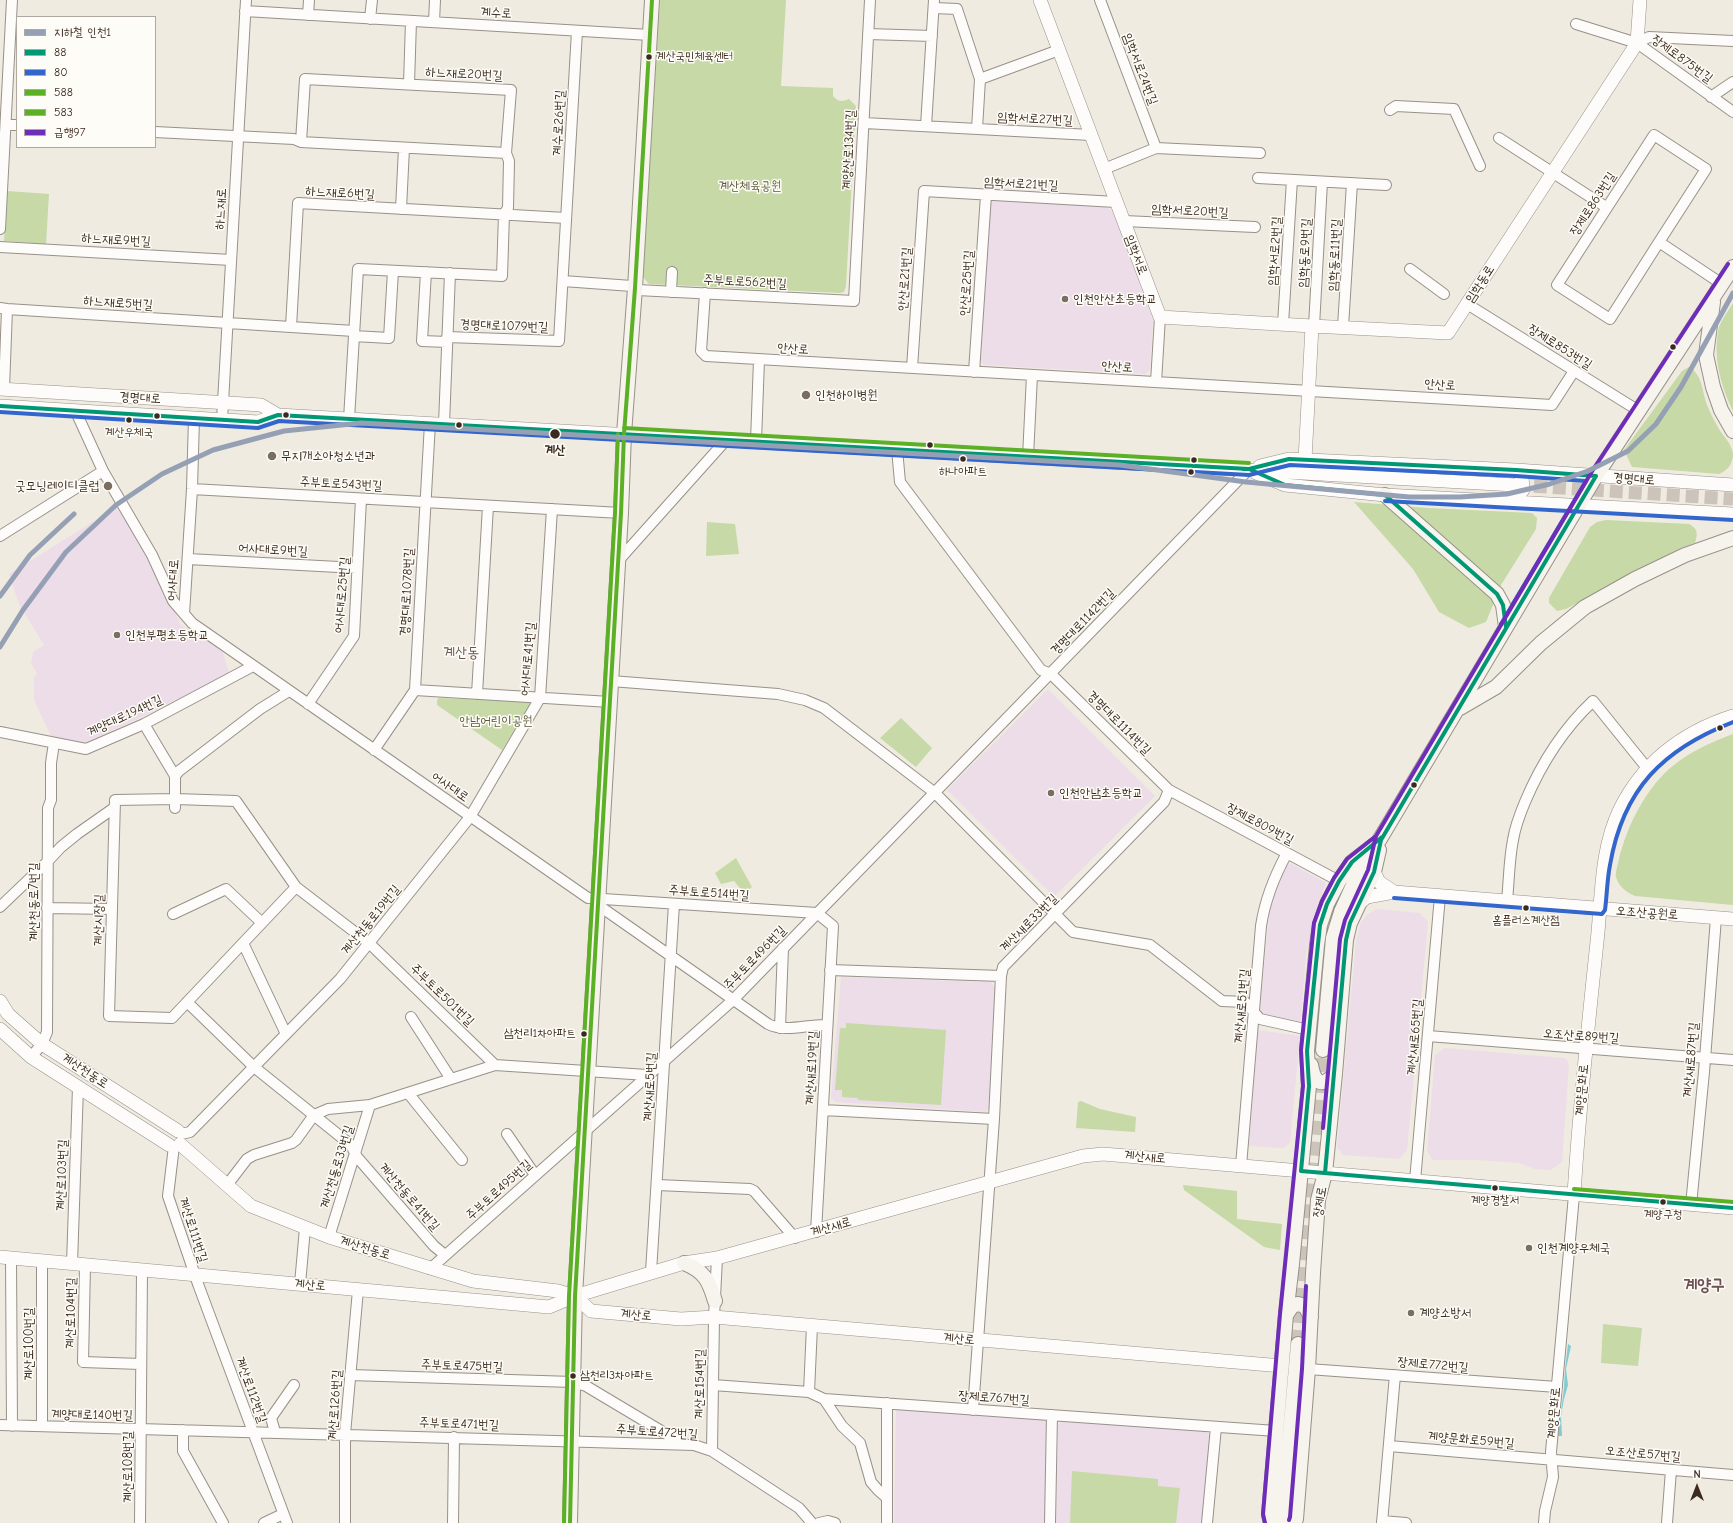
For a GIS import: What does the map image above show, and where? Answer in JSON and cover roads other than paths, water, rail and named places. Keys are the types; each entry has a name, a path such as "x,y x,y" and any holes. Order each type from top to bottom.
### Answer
{"main road":[{"path":"570,1523 575,1296 621,513 624,434 635,288 652,0"},
{"name":"장제로","path":"1323,1050 1333,938 1340,912 1355,881 1381,840 1596,476 1733,267"},
{"path":"1714,297 1706,355 1713,387 1721,410 1733,431"},
{"path":"1385,494 1497,594 1503,606 1506,627"},
{"path":"1458,709 1496,688 1541,643 1585,607 1635,578 1685,554 1733,538"},
{"name":"장제로","path":"1294,1523 1296,1519 1308,1369 1318,1200 1325,1173 1346,940 1350,923 1357,905 1374,872 1381,840"},
{"name":"장제로","path":"1271,1523 1269,1515 1286,1315 1309,1086 1309,1030 1320,925 1327,904 1339,880 1352,862 1381,840"},
{"path":"1308,1051 1313,1078 1317,1081 1324,1082 1330,1080 1335,1074"},
{"path":"684,1263 695,1268 704,1276 710,1286 715,1301"},
{"path":"1286,1315 1292,1306 1298,1304 1304,1306 1311,1317"},
{"path":"1282,1523 1298,1344"}],"street":[{"path":"0,229 6,125 3,99 12,0"},
{"name":"하느재로","path":"222,420 246,0"},
{"path":"308,15 309,0"},
{"path":"370,18 372,0"},
{"path":"434,22 435,0"},
{"name":"계양산로134번길","path":"854,301 870,0"},
{"name":"임학서로","path":"1040,0 1160,317"},
{"name":"임학서로24번길","path":"1100,0 1156,148"},
{"name":"임학동로","path":"1313,326 1448,334 1637,42 1640,0"},
{"path":"926,126 934,4"},
{"name":"임학서로27번길","path":"934,4 957,9 977,67 980,79 977,129"},
{"name":"계수로","path":"245,11 650,35"},
{"path":"409,84 412,21"},
{"path":"1576,24 1637,42 1649,37 1733,41"},
{"name":"계수로26번길","path":"559,341 577,31"},
{"path":"868,34 932,36"},
{"name":"장제로875번길","path":"1637,42 1733,112"},
{"path":"980,79 1059,50"},
{"name":"하느재로20번길","path":"301,142 305,79 409,84 511,90 506,154"},
{"name":"장제로875번길","path":"1711,97 1733,82"},
{"path":"1390,110 1396,106 1454,109 1480,166"},
{"name":"임학서로27번길","path":"864,123 1091,135"},
{"path":"6,125 16,125"},
{"path":"156,132 294,139 301,142 506,154 509,161 508,208 504,214 502,276 358,270 349,419"},
{"name":"장제로863번길","path":"1654,135 1706,168 1659,242 1610,319 1557,285 1606,207 1654,135"},
{"path":"1499,138 1606,207"},
{"path":"401,209 404,148"},
{"path":"1104,169 1156,148 1260,153"},
{"path":"1258,178 1386,185"},
{"name":"임학서로2번길","path":"1283,324 1292,180"},
{"name":"임학동로9번길","path":"1313,326 1322,182"},
{"name":"임학동로11번길","path":"1344,327 1352,184"},
{"name":"임학서로21번길","path":"924,191 1116,202"},
{"name":"안산로21번길","path":"912,368 924,191"},
{"name":"안산로25번길","path":"974,372 986,195"},
{"name":"하느재로6번길","path":"291,327 298,203 566,218"},
{"name":"임학서로20번길","path":"1124,221 1255,227"},
{"path":"1659,242 1722,284"},
{"name":"하느재로9번길","path":"0,247 231,260"},
{"path":"1410,270 1444,294"},
{"path":"228,323 291,327 389,338 393,271"},
{"name":"경명대로1079번길","path":"426,272 422,340 559,341"},
{"path":"671,292 672,272"},
{"name":"경명대로1079번길","path":"444,424 450,273"},
{"name":"주부토로562번길","path":"563,281 632,286 637,290 854,301"},
{"name":"안산로","path":"705,293 701,351 706,356 1552,404 1574,371"},
{"name":"장제로853번길","path":"1467,304 1639,411"},
{"path":"2,389 4,309"},
{"name":"하느재로5번길","path":"4,309 228,323"},
{"path":"1156,382 1160,317 1313,326 1305,460"},
{"path":"756,441 759,360"},
{"path":"1028,457 1032,375"},
{"name":"경명대로","path":"2,389 261,405 278,415"},
{"name":"경명대로","path":"0,406 76,412 258,422 278,415 727,439 1515,485"},
{"path":"76,412 103,471 152,554 174,601 184,614"},
{"name":"어사대로","path":"194,418 192,489 184,614 192,623 253,666 588,898 598,902"},
{"name":"경명대로1078번길","path":"415,690 430,423"},
{"path":"618,561 727,439"},
{"name":"경명대로1114번길","path":"897,449 900,482 1041,670 1050,674 1169,790"},
{"name":"경명대로","path":"1249,469 1289,459 1516,470 1733,485"},
{"name":"경명대로","path":"1249,469 1285,486 1385,494 1733,514"},
{"name":"경명대로1142번길","path":"935,792 1249,469"},
{"path":"1513,501 1523,490 1522,476 1516,470"},
{"path":"0,536 103,471"},
{"name":"주부토로543번길","path":"192,489 621,513"},
{"name":"어사대로25번길","path":"308,704 354,636 361,499"},
{"path":"477,694 488,506"},
{"name":"어사대로41번길","path":"470,816 540,698 552,509"},
{"name":"어사대로9번길","path":"188,559 357,568"},
{"name":"계양대로194번길","path":"0,732 86,749 144,724 253,666"},
{"path":"611,681 778,694 806,700 824,708 935,792 1073,932 1150,945 1222,1001 1245,1002 1260,1020 1309,1030"},
{"path":"374,750 415,690 610,702"},
{"path":"175,776 179,771 260,709 289,691"},
{"path":"1507,901 1513,839 1521,812 1536,776 1559,739 1593,701 1647,768"},
{"name":"계양문화로","path":"1544,1523 1552,1477 1551,1452 1556,1387 1574,1195 1585,1050 1605,859 1613,826 1620,809 1647,768 1665,751 1685,737 1710,724 1733,716"},
{"path":"0,907 61,847 114,808 115,800 175,804 175,776 144,724"},
{"name":"계산천동로7번길","path":"31,1057 42,1044 47,1032 48,808 51,800 51,763 54,743"},
{"name":"장제로809번길","path":"1169,790 1339,880"},
{"name":"계산새로33번길","path":"973,1410 990,1183 1001,976 1003,967 1164,802 1169,790"},
{"name":"주부토로496번길","path":"585,1131 733,1000 935,792"},
{"name":"주부토로501번길","path":"175,804 236,801 296,887 369,943 495,1065"},
{"name":"계산시장길","path":"114,808 110,1016 172,1018 262,923"},
{"name":"계산천동로19번길","path":"176,1140 190,1132 340,979 470,816"},
{"name":"계산새로51번길","path":"1241,1166 1264,906 1270,888 1287,853"},
{"path":"1374,872 1379,882 1394,892"},
{"path":"174,914 226,889 262,923 296,887"},
{"path":"1357,905 1367,898 1394,892"},
{"name":"오조산공원로","path":"1394,892 1733,919"},
{"name":"계산새로65번길","path":"1416,1181 1440,896"},
{"path":"598,902 671,956 768,1024 780,1028 815,1024 827,1025"},
{"name":"주부토로514번길","path":"598,902 674,904 817,913"},
{"name":"계산새로5번길","path":"652,1272 674,904"},
{"path":"47,908 112,909"},
{"name":"계산새로19번길","path":"816,1232 832,926 817,913"},
{"name":"계산새로87번길","path":"1691,1205 1716,918"},
{"path":"243,943 286,1034"},
{"path":"780,1028 783,948"},
{"path":"830,970 1001,976"},
{"name":"계산천동로","path":"0,1001 8,1014 42,1044 176,1140 251,1206 329,1237 473,1281 558,1291 575,1296"},
{"path":"187,1002 254,1067 314,1115"},
{"path":"411,1018 451,1079"},
{"name":"계산천동로","path":"0,1029 31,1057 78,1087 176,1140"},
{"name":"오조산로89번길","path":"1428,1036 1585,1050 1733,1060"},
{"path":"227,1185 247,1159 254,1155 292,1143 296,1140 314,1115 328,1109 370,1105 495,1065 647,1076"},
{"name":"계산로103번길","path":"78,1087 79,1264"},
{"path":"408,1093 462,1160"},
{"name":"계산천동로33번길","path":"329,1237 370,1105"},
{"path":"823,1110 994,1119"},
{"name":"계산천동로41번길","path":"314,1115 351,1145 355,1152 434,1246 445,1255"},
{"name":"주부토로495번길","path":"430,1269 585,1131"},
{"path":"507,1134 535,1175"},
{"name":"계산로111번길","path":"176,1140 168,1196 194,1275"},
{"name":"계산새로","path":"575,1296 684,1263 717,1258 795,1238 1083,1156 1103,1154 1733,1208"},
{"path":"657,1185 750,1189 754,1191 795,1238"},
{"path":"300,1284 305,1228"},
{"path":"5,1258 12,1426"},
{"name":"계산로","path":"5,1258 549,1307 575,1296 591,1311 681,1319 714,1317 1282,1366"},
{"name":"계산로154번길","path":"712,1451 714,1317 717,1258"},
{"name":"계산로100번길","path":"42,1261 42,1426"},
{"name":"계산로104번길","path":"79,1264 83,1362 141,1364"},
{"name":"계산로108번길","path":"140,1523 142,1270"},
{"name":"계산로112번길","path":"194,1275 285,1518 264,1523"},
{"name":"계산로126번길","path":"345,1523 345,1434 358,1290"},
{"path":"809,1392 812,1326"},
{"name":"장제로772번길","path":"1308,1369 1556,1387"},
{"path":"1395,1375 1382,1522 1406,1523"},
{"name":"주부토로475번길","path":"350,1376 573,1382"},
{"path":"573,1382 586,1386 668,1436 689,1444"},
{"path":"275,1432 271,1418 294,1385"},
{"name":"장제로767번길","path":"713,1385 809,1392 824,1399 1276,1431"},
{"path":"824,1399 842,1426 860,1442 871,1482 887,1498"},
{"path":"887,1404 887,1523"},
{"path":"1050,1523 1052,1415"},
{"name":"계양대로140번길","path":"0,1425 345,1434"},
{"path":"1207,1523 1216,1427"},
{"path":"183,1430 183,1451 223,1523"},
{"name":"주부토로471번길","path":"345,1434 572,1440"},
{"path":"453,1523 454,1437"},
{"name":"주부토로472번길","path":"572,1440 694,1444 712,1451 799,1508 812,1523"},
{"name":"계양문화로59번길","path":"1389,1446 1551,1459"},
{"name":"오조산로57번길","path":"1551,1459 1733,1475"},
{"path":"1667,1523 1671,1470"},
{"path":"819,1523 828,1521 835,1523"}],"water":[{"path":"1568,1344 1571,1346 1566,1369 1568,1385 1561,1416 1562,1436 1558,1436 1564,1388"}],"tunnel":[{"path":"1515,485 1733,499"},
{"path":"1298,1344 1323,1050"}],"metro line":[{"name":"인천1","path":"0,647 23,610 66,552 116,505 162,474 213,450 284,431 361,423 1120,465 1246,482 1409,497 1460,497 1507,494 1550,484 1588,471 1628,451 1656,424 1681,387 1733,293"},
{"name":"인천1","path":"0,596 30,555 74,514"}],"place":[{"name":"계산국민체육센터","path":"649,57"},
{"name":"인천안산초등학교","path":"1065,299"},
{"name":"인천하이병원","path":"806,395"},
{"name":"계산우체국","path":"129,420"},
{"name":"계산","path":"555,434"},
{"name":"무지개소아청소년과","path":"272,456"},
{"name":"하나아파트","path":"963,459"},
{"name":"굿모닝레이디클럽","path":"108,486"},
{"name":"인천부평초등학교","path":"117,635"},
{"name":"인천안남초등학교","path":"1051,793"},
{"name":"홈플러스계산점","path":"1526,908"},
{"name":"삼천리1차아파트","path":"584,1034"},
{"name":"계양경찰서","path":"1495,1188"},
{"name":"계양구청","path":"1663,1202"},
{"name":"인천계양우체국","path":"1529,1248"},
{"name":"계양소방서","path":"1411,1313"},
{"name":"삼천리3차아파트","path":"573,1376"}],"district":[{"name":"계산동","path":"461,653"},
{"name":"계양구","path":"1704,1285"}],"park label":[{"name":"계산체육공원","path":"750,186"},
{"name":"안남어린이공원","path":"496,721"}]}
